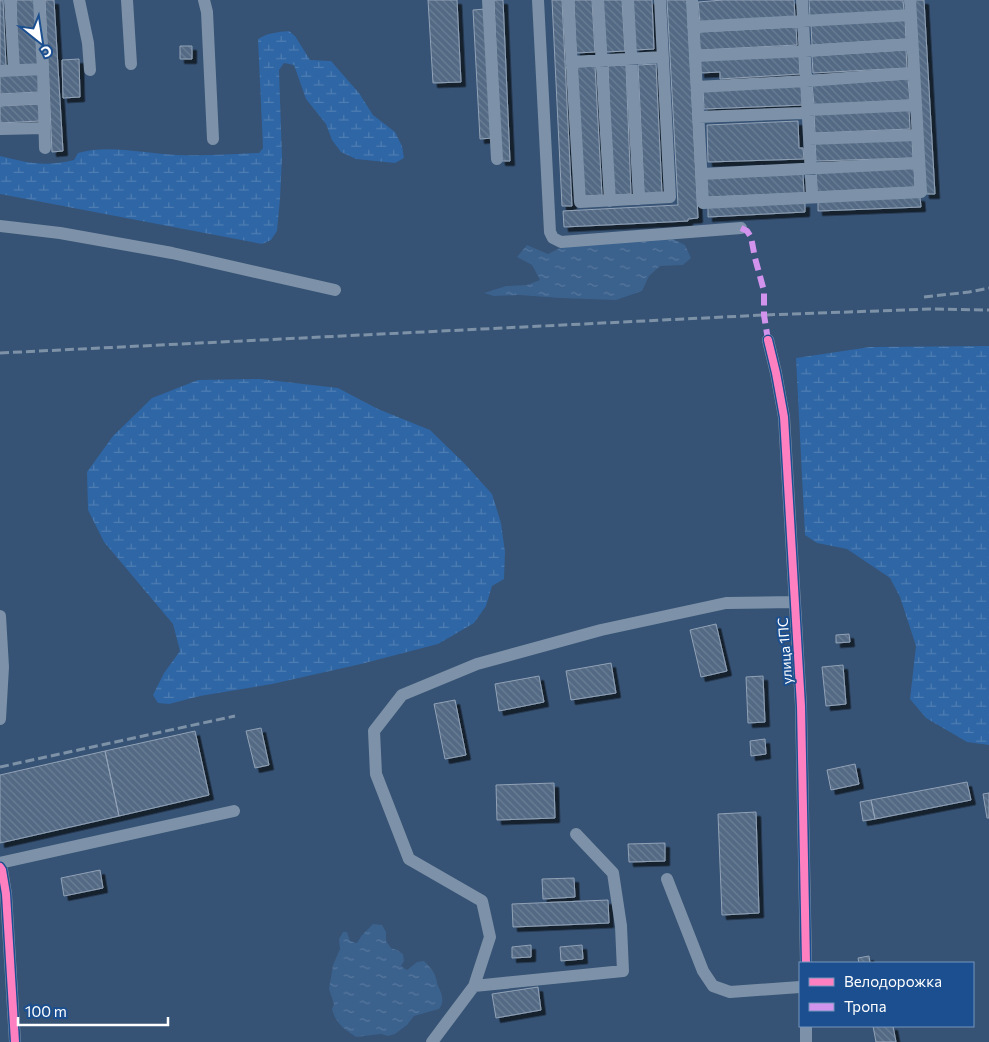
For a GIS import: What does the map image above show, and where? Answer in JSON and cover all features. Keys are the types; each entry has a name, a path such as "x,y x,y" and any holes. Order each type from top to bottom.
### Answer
{"street":[{"path":"10,0 14,70"},
{"path":"39,0 46,148"},
{"path":"78,0 88,43 90,70"},
{"path":"127,0 131,64"},
{"path":"204,0 213,139"},
{"path":"488,0 497,159"},
{"path":"538,0 550,232 554,238 561,242 742,228"},
{"path":"568,0 580,202 670,197 660,0"},
{"path":"598,0 610,201"},
{"path":"628,0 639,199"},
{"path":"692,0 703,203 920,192 910,0"},
{"path":"802,0 812,198"},
{"path":"694,27 911,15"},
{"path":"695,56 912,44"},
{"path":"572,62 663,57"},
{"path":"0,71 43,69"},
{"path":"697,87 914,73"},
{"path":"0,100 43,98"},
{"path":"698,117 802,113 808,110 916,105"},
{"path":"0,129 44,128"},
{"path":"809,139 917,135"},
{"path":"702,174 919,163"},
{"path":"0,226 60,233 172,253 335,290"},
{"name":"улица 1ПС","path":"768,340 784,417 802,706 806,962"},
{"path":"432,1042 474,986 490,937 482,901 409,859 376,774 374,731 402,694 477,664 601,630 726,603 795,602"},
{"path":"0,616 3,667 0,719"},
{"path":"15,1042 5,882 0,865 234,811"},
{"path":"474,986 623,971 621,926 613,873 576,834"},
{"path":"668,879 702,971 713,986 730,992 799,987"},
{"path":"806,1027 806,1042"}],"green space":[{"path":"289,31 295,36 310,60 331,61 359,93 373,115 395,132 402,146 404,158 395,163 356,159 341,152 332,140 326,124 306,99 294,65 284,63 279,70 282,157 280,199 277,231 271,240 262,244 0,194 0,156 45,164 74,160 78,153 102,149 188,155 259,153 263,148 258,39 265,35"},
{"path":"989,346 989,745 967,742 926,718 910,699 916,646 900,597 890,578 847,549 817,543 805,535 796,358 870,347"},
{"path":"260,379 338,388 378,409 430,430 492,494 501,523 505,552 504,579 492,586 486,606 474,623 438,644 272,684 200,696 169,704 158,703 153,695 164,673 180,651 173,624 104,542 88,510 87,472 113,436 152,398 198,380"}],"water":[{"path":"673,239 685,245 691,258 683,265 660,266 649,276 642,291 616,300 519,295 494,296 484,293 506,286 527,285 540,280 532,265 517,257 527,245 548,254 566,245"},
{"path":"373,924 382,925 386,932 386,941 391,948 403,954 404,961 401,966 407,970 417,962 424,961 433,971 442,995 442,1001 439,1009 414,1016 407,1025 395,1034 356,1037 344,1029 336,1019 332,1009 334,1004 329,989 333,965 340,949 339,939 343,932 347,932 350,941 357,943"}],"building":[{"path":"0,0 3,0 6,66 0,66"},
{"path":"16,0 35,0 38,66 18,67"},
{"path":"45,0 54,0 63,151 52,152"},
{"path":"428,0 457,0 461,82 433,83"},
{"path":"494,0 503,0 510,161 501,161"},
{"path":"552,0 562,0 572,206 562,206"},
{"path":"574,0 592,0 595,52 576,53"},
{"path":"603,0 622,0 625,51 606,52"},
{"path":"633,0 652,0 654,49 635,50"},
{"path":"667,0 687,0 698,218 688,219 688,221 564,227 563,211 678,205"},
{"path":"794,0 795,17 700,23 698,2"},
{"path":"809,0 903,0 904,11 810,17"},
{"path":"914,0 924,0 935,194 925,194"},
{"path":"485,9 492,138 480,139 473,10"},
{"path":"905,19 906,39 812,45 811,25"},
{"path":"796,27 797,45 700,50 699,32"},
{"path":"180,46 192,46 192,59 180,59"},
{"path":"906,50 907,68 813,73 812,56"},
{"path":"799,56 800,74 720,79 720,72 700,73 700,60"},
{"path":"79,59 80,97 63,98 62,60"},
{"path":"656,64 662,193 644,194 638,65"},
{"path":"626,65 631,194 613,195 608,66"},
{"path":"595,66 602,195 584,196 577,67"},
{"path":"39,74 39,92 0,94 0,76"},
{"path":"908,79 910,100 814,105 812,85"},
{"path":"802,86 803,105 704,109 703,89"},
{"path":"39,104 40,121 0,123 0,106"},
{"path":"909,109 910,129 815,133 814,114"},
{"path":"798,121 799,148 803,148 804,159 708,162 707,125"},
{"path":"912,139 913,158 816,161 815,141"},
{"path":"914,168 915,187 817,192 816,172"},
{"path":"803,174 804,193 707,197 706,178"},
{"path":"920,197 921,207 818,211 818,201"},
{"path":"805,203 805,212 708,217 708,207"},
{"path":"716,624 727,671 701,677 690,630"},
{"path":"849,634 850,642 836,643 836,635"},
{"path":"611,663 616,693 571,700 566,671"},
{"path":"843,665 846,704 826,706 822,667"},
{"path":"539,676 544,702 499,711 495,684"},
{"path":"763,676 765,722 748,723 746,677"},
{"path":"455,700 466,755 445,759 434,704"},
{"path":"261,728 269,765 255,768 246,731"},
{"path":"195,731 209,795 119,816 105,751"},
{"path":"765,739 766,754 751,756 750,741"},
{"path":"105,751 119,816 0,843 0,775"},
{"path":"855,764 859,784 831,790 827,770"},
{"path":"967,782 971,800 875,819 871,800"},
{"path":"554,783 555,818 497,820 496,785"},
{"path":"989,793 989,818 987,818 983,794"},
{"path":"871,800 875,819 863,821 860,802"},
{"path":"756,812 759,913 722,915 718,814"},
{"path":"665,843 665,861 629,862 628,844"},
{"path":"100,870 103,888 64,896 61,878"},
{"path":"574,878 575,897 543,899 542,879"},
{"path":"608,900 609,923 513,927 512,904"},
{"path":"531,945 531,957 512,958 512,947"},
{"path":"582,945 583,959 561,961 560,947"},
{"path":"869,956 870,962 859,962 858,958"},
{"path":"538,987 541,1010 496,1018 492,994"},
{"path":"873,1027 893,1027 896,1042 876,1042"}],"railway":[{"path":"924,297 989,288"},
{"path":"0,353 764,315 932,309 989,310"},
{"path":"0,767 235,716"}],"marked path":[{"path":"741,228 747,231 751,237 764,291 764,315 768,340"}],"cycle path":[{"path":"768,340 784,417 801,706 806,962"},
{"path":"0,867 6,894 15,1042"}]}
